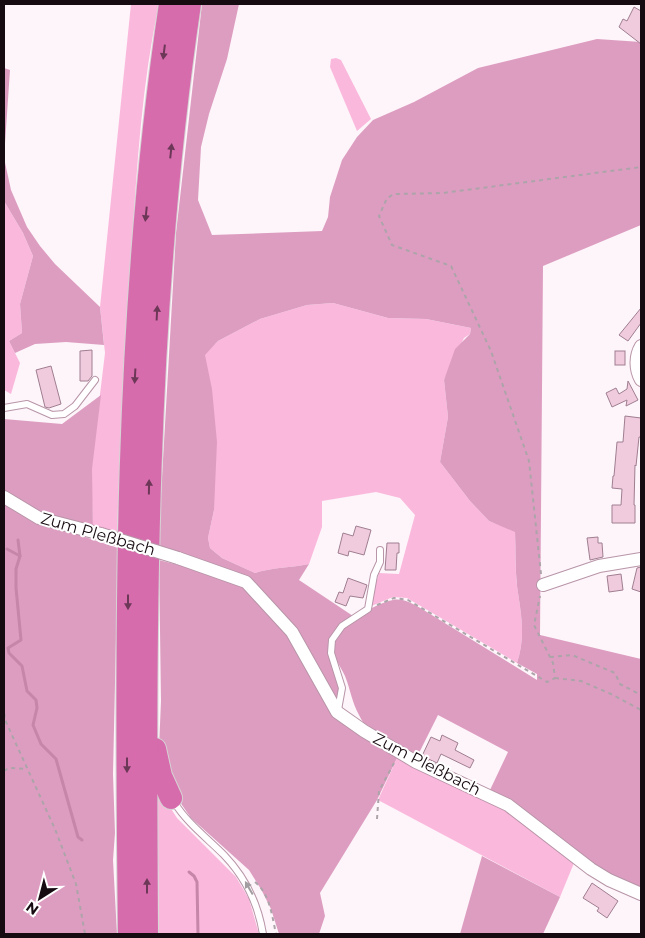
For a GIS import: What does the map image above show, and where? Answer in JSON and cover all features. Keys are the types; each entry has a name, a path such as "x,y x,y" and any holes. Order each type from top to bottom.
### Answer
{"highway":[{"path":"129,934 127,763 129,530 133,416 144,238 154,123 170,4"},
{"path":"147,934 146,651 150,452 158,291 170,155 190,4"},
{"path":"146,651 156,756 161,776 171,798"}],"street":[{"path":"641,346 636,354 638,374 641,380"},
{"name":"Zum Pleßbach","path":"4,497 39,518 101,534 246,582 292,632 337,712 399,752 508,805 591,869 609,880 641,894"},
{"path":"543,585 599,566 641,559"}],"lane":[{"path":"4,408 27,404 52,415 64,414 75,406 95,380"},
{"path":"337,712 342,688 331,653 332,640 342,626 368,609 374,575 380,562 380,550"},
{"path":"171,798 181,813 224,855 240,874 254,897 263,934"}],"path":[{"path":"555,678 553,663 534,625 543,585 529,461 491,351 451,266 392,245 379,216 387,198 394,194 443,193 641,167"},
{"path":"368,609 394,598 408,600 547,682 555,678 581,681 612,694 641,710"},
{"path":"550,657 572,655 615,673 620,684 641,695"},
{"path":"4,713 55,829 76,884 85,934"},
{"path":"377,819 379,791 399,752"},
{"path":"4,771 10,768 28,769"}],"shaded area":[{"path":"131,4 159,4 148,64 138,154 125,354 117,536 93,530 91,469 105,353 100,307"},
{"path":"202,4 239,4 227,59 209,114 201,147 198,200 212,235 322,231 328,217 330,197 342,160 357,137 373,120 414,102 478,68 597,39 641,42 641,225 543,266 540,635 641,659 641,889 613,879 593,867 490,790 508,752 438,715 417,757 376,735 359,715 345,676 334,654 334,640 343,627 377,605 400,600 422,609 537,680 537,674 517,663 520,653 522,625 516,579 515,532 489,521 470,501 440,462 448,417 444,380 455,349 470,334 471,328 426,319 388,318 333,303 307,305 260,319 218,341 205,355 212,389 217,442 214,510 208,538 210,548 222,558 255,573 309,564 299,580 353,616 341,625 330,639 329,653 340,688 337,705 318,677 294,631 247,581 158,547 176,233"},
{"path":"331,59 341,60 371,119 357,131 330,67"},
{"path":"4,68 10,70 4,158"},
{"path":"4,158 11,190 27,227 55,264 100,307 104,345 66,342 35,344 15,353 9,341 22,333 20,304 33,256 23,233 4,201"},
{"path":"4,201 23,233 33,256 20,304 22,333 9,341 20,363 11,394 4,390"},
{"path":"333,303 388,318 426,319 471,328 470,334 464,338 444,380 448,417 440,462 470,501 489,521 515,531 516,579 522,625 520,653 517,663 407,598 393,597 369,607 379,573 399,574 415,515 400,498 376,492 322,501 322,527 309,564 255,573 222,558 210,548 208,538 214,510 204,355 218,341 260,319 307,305"},
{"path":"101,395 92,469 93,530 49,518 4,493 4,419 62,424"},
{"path":"4,500 37,521 118,548 113,774 115,833 113,860 117,934 4,934"},
{"path":"178,558 245,584 290,633 336,714 398,756 377,800 320,893 325,916 319,934 279,934 271,909 249,870 191,818 175,795 159,748 161,701 159,560 178,565"},
{"path":"398,756 504,809 574,863 560,897 378,800"},
{"path":"157,780 166,801 177,818 236,877 249,899 259,934 159,934"},
{"path":"482,856 560,897 543,934 460,934"}],"building":[{"path":"634,7 641,11 641,44 619,27 623,19 627,21"},
{"path":"641,308 641,323 628,341 619,335"},
{"path":"92,350 92,376 88,381 80,381 80,351"},
{"path":"615,351 625,351 625,365 615,365"},
{"path":"51,366 61,404 49,408 45,407 36,370"},
{"path":"628,381 638,400 626,406 627,400 612,407 606,393 616,388 619,394 627,389"},
{"path":"625,416 641,418 641,437 639,437 635,465 635,523 612,523 612,505 621,505 622,489 612,488 617,442 623,442"},
{"path":"356,526 371,530 364,555 349,551 348,556 338,553 343,533 353,536"},
{"path":"598,537 598,543 602,543 603,557 590,560 587,538"},
{"path":"387,543 399,543 396,570 385,570"},
{"path":"641,567 641,592 632,589 637,568"},
{"path":"621,574 623,590 609,592 607,576"},
{"path":"348,578 367,585 363,598 350,596 346,606 335,602 339,592 343,593"},
{"path":"442,735 458,743 455,750 474,760 470,768 441,754 437,763 422,756 431,737 440,741"},
{"path":"592,883 618,901 607,918 597,911 599,908 583,898"}],"waterway":[{"path":"18,540 20,556 16,569 16,588 21,640 8,648 9,653 22,666 27,691 36,700 37,708 33,725 41,744 56,759 78,837 82,840"},
{"path":"7,549 20,556"},
{"path":"189,872 197,882 198,934"}]}
